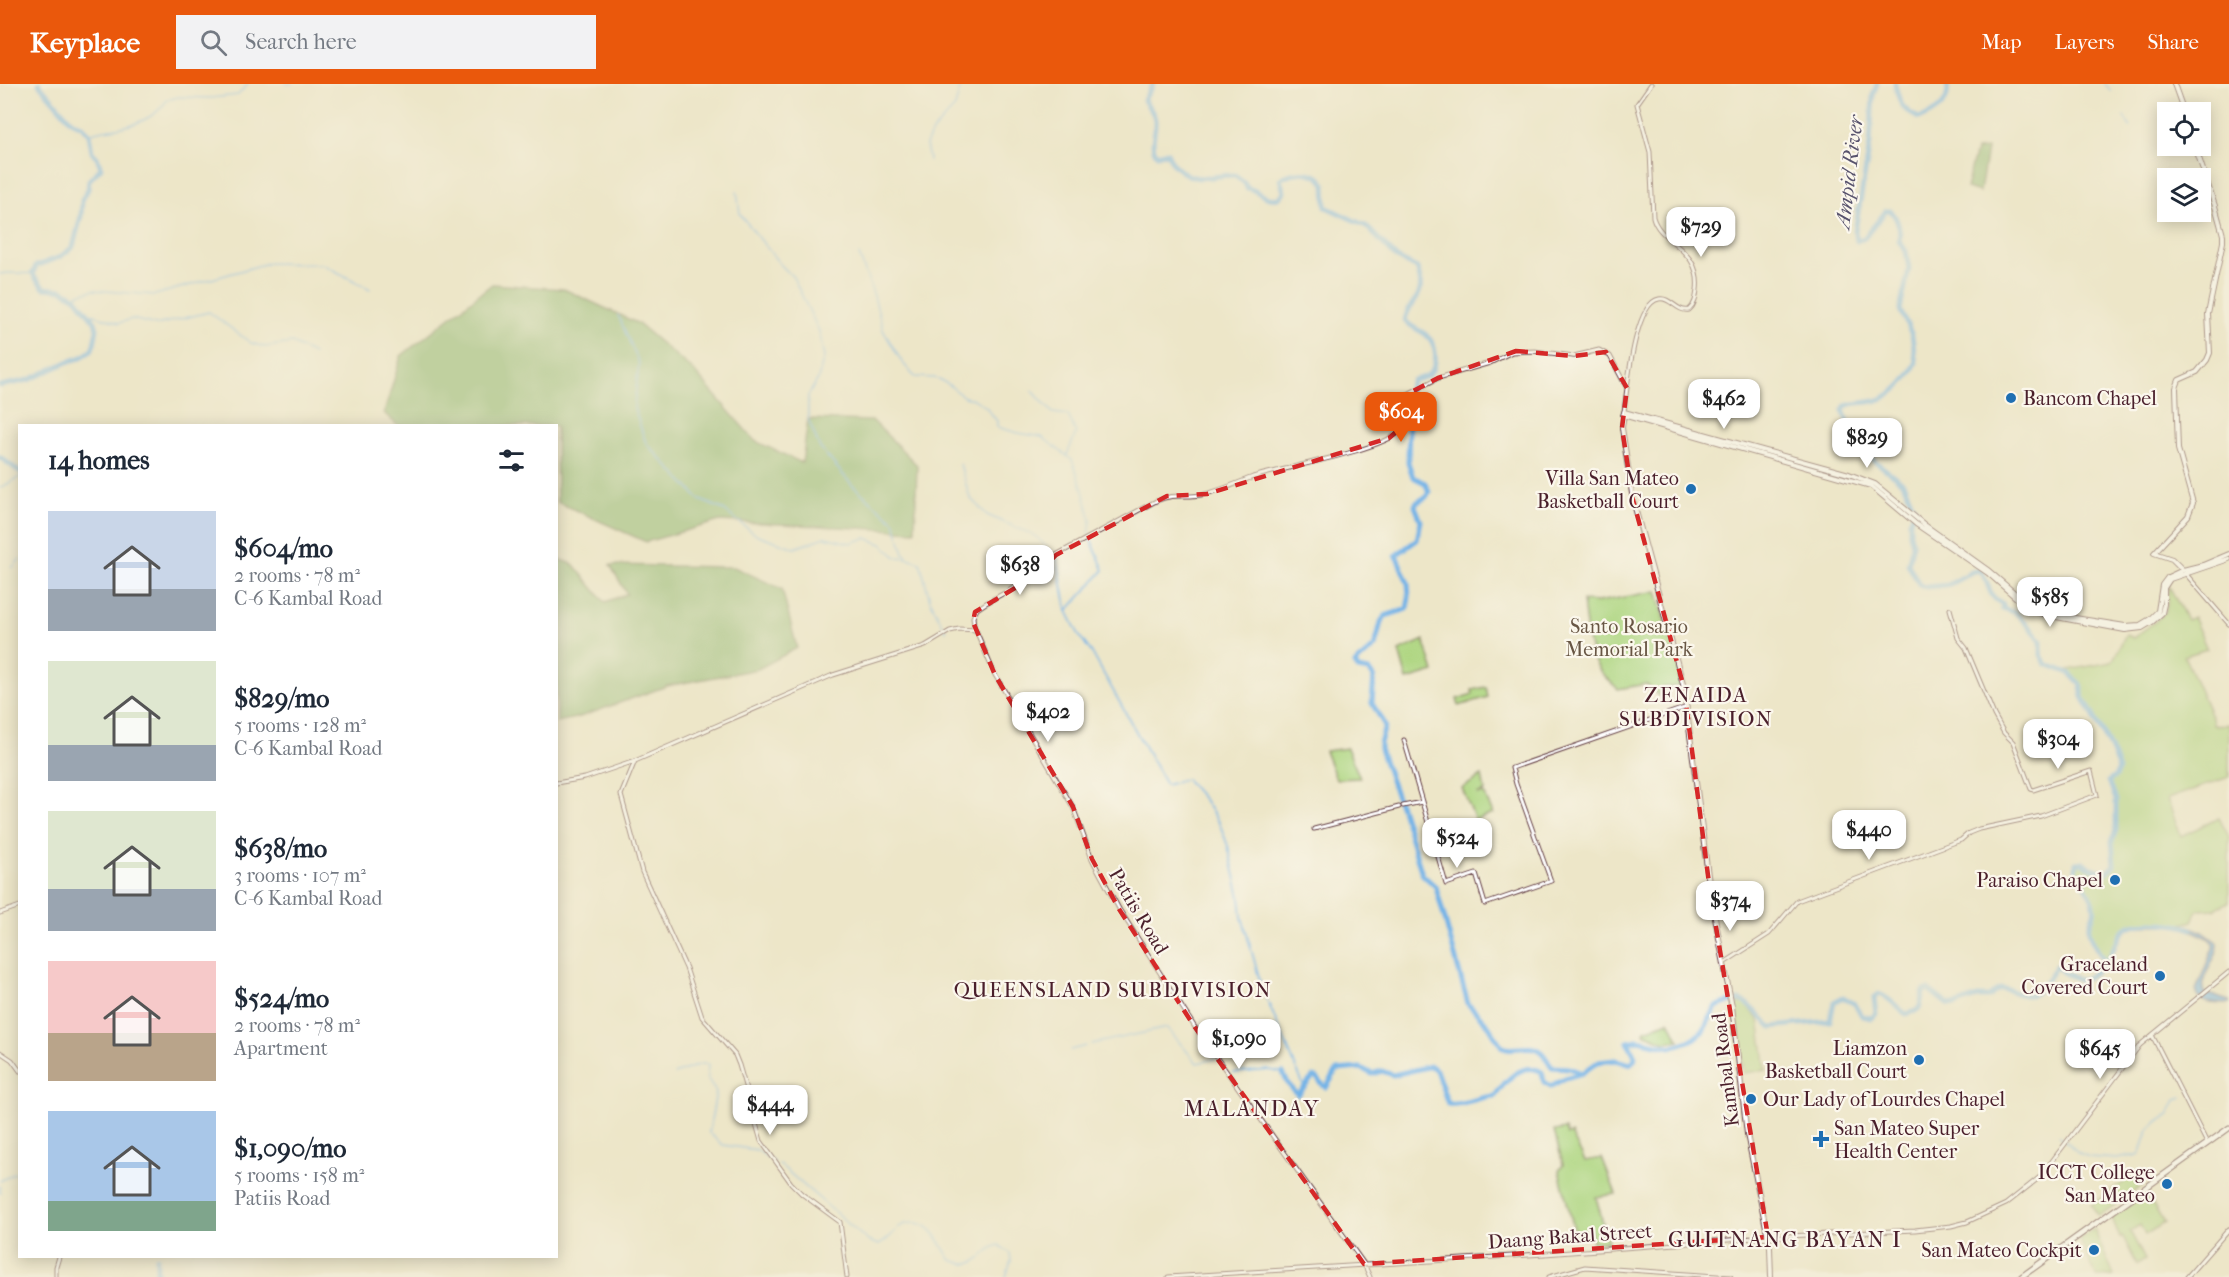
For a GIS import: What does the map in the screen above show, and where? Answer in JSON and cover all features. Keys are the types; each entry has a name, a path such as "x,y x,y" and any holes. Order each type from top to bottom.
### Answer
{"main road":[{"path":"2174,84 2180,102"},
{"path":"2184,571 2172,559 2154,554 2188,516 2193,503 2178,449 2176,388 2179,380 2188,377 2203,366 2210,353 2208,314 2223,235 2198,156"},
{"path":"1624,413 1867,484 1918,523 1977,561 2027,603 2057,615 2125,626 2140,625 2158,611 2164,581 2229,554"},
{"name":"Kambal Road","path":"1624,413 1622,428 1633,500 1684,688 1707,871 1732,1005 1748,1134 1772,1262 1771,1277"},
{"path":"2184,571 2204,569 2229,559"},
{"path":"2021,1277 2229,1128"}],"street":[{"name":"Kambal Road","path":"1624,413 1635,342 1645,313 1651,304 1659,299 1664,299 1681,310 1689,310 1694,306 1698,286 1690,260 1657,227 1653,217 1650,152 1637,104 1651,84"},
{"path":"558,783 585,778 635,761 833,675 925,646 956,629 976,630 973,616 977,609 1031,579 1056,555 1135,511 1167,496 1207,494 1254,477 1364,449 1383,441 1400,430 1404,398 1445,375 1490,363 1523,350 1574,356 1603,351 1612,359 1627,388"},
{"path":"2184,571 2229,624"},
{"path":"1724,963 1769,934 1797,901 1961,840 1969,833 1979,829 2041,816 2097,795 2091,771 2031,789 2013,742 2004,733 1994,715 1965,648 1958,638 1950,609"},
{"name":"Patiis Road","path":"976,630 995,675 1073,807 1096,867 1136,936 1194,1026 1364,1264 1370,1277"},
{"path":"1404,740 1446,884 1476,873 1485,904 1551,881 1512,768 1687,707"},
{"path":"635,761 621,795 642,872 686,968 702,1017 735,1055 760,1141 801,1194 840,1222 848,1277"},
{"path":"1314,829 1422,802"},
{"path":"0,913 18,907"},
{"name":"Daang Bakal Street","path":"1168,1277 1768,1237 1915,1230 1967,1222 1992,1211 2029,1186 2048,1168 2135,1052 2151,1035 2229,972"},
{"path":"2151,1035 2207,1143"},
{"path":"0,1052 12,1060 18,1068"},
{"path":"2187,1277 2229,1229"},
{"path":"56,1277 59,1258"},
{"path":"1550,1277 1585,1267 1731,1277"}],"highlighted area":[{"path":"1516,351 1574,356 1606,352 1627,388 1622,428 1633,500 1684,688 1710,891 1768,1237 1364,1264 1194,1026 1119,909 1092,859 1073,807 995,675 973,622 975,612 1035,576 1056,555 1167,496 1207,494 1389,438 1402,427 1404,396 1438,378"}],"green space":[{"path":"1987,149 1980,192 1966,188 1976,150"},
{"path":"492,284 564,289 637,323 693,370 755,441 802,463 808,419 873,421 917,465 915,531 720,521 646,542 558,502 558,424 396,424 384,413 401,356"},
{"path":"558,559 573,564 605,602 627,594 610,565 734,567 782,589 797,648 758,669 667,686 580,717 558,722"},
{"path":"2169,586 2187,620 2193,617 2207,649 2184,656 2213,725 2229,724 2229,777 2167,799 2181,836 2219,818 2229,837 2229,902 2214,909 2198,910 2193,921 2178,925 2132,925 2121,933 2106,964 2089,933 2094,906 2081,876 2076,874 2076,863 2083,862 2089,867 2106,872 2114,865 2112,841 2116,830 2116,800 2109,781 2115,777 2119,769 2083,697 2080,684 2074,676 2069,674 2068,670 2112,662 2126,634 2133,638 2166,611"},
{"name":"Santo Rosario Memorial Park","path":"1657,591 1684,686 1660,688 1661,696 1646,684 1618,689 1600,671 1592,656 1583,601 1598,602"},
{"path":"1424,640 1434,672 1407,680 1399,651"},
{"path":"1486,687 1488,697 1459,706 1457,699 1473,694 1472,690"},
{"path":"1347,748 1360,778 1336,779 1325,751"},
{"path":"1482,776 1485,791 1477,795 1484,793 1493,814 1475,820 1462,788"},
{"path":"1736,1003 1744,1003 1759,1020 1766,1070 1744,1073"},
{"path":"1669,1021 1679,1040 1665,1042 1644,1033 1645,1030"},
{"path":"1565,1129 1567,1135 1571,1134 1585,1161 1602,1158 1616,1194 1596,1197 1608,1242 1592,1242 1590,1230 1575,1233 1559,1171 1563,1165 1554,1131"},
{"path":"2134,1175 2142,1186 2099,1216 2091,1205"},
{"path":"2146,1193 2164,1223 2145,1235 2140,1225 2130,1231 2145,1260 2137,1265 2123,1237 2120,1238 2112,1218"},
{"name":"San Mateo Cockpit","path":"2094,1229 2114,1276 2097,1277 2079,1239"}],"water":[{"path":"2189,926 2203,932 2218,943 2204,980 2205,993 2229,1001 2229,1004 2208,1003 2197,995 2196,990 2213,943 2208,938 2184,927"}],"waterway":[{"path":"0,386 29,380 80,358 91,351 97,329 95,322 76,298 62,290 44,288 33,273 36,266 60,257 73,247 81,216 82,200 88,189 89,180 101,168 97,157 92,152 89,134 82,126 71,121 39,84"},
{"path":"89,134 142,121 153,115 167,100 178,97 211,98 238,95 248,84"},
{"path":"286,84 292,84"},
{"path":"929,160 926,145 932,132 955,107 961,84"},
{"path":"1153,84 1144,100 1155,118 1153,143 1157,155 1167,152 1174,165 1182,172 1196,178 1235,175 1244,182 1247,188 1274,199 1279,198 1284,192 1280,179 1292,174 1310,173 1325,184 1326,207 1366,226 1397,258 1417,268 1420,279 1419,293 1407,312 1405,320 1429,338 1434,348 1435,360 1427,376 1413,380 1410,386 1407,400 1408,462 1413,477 1425,483 1429,492 1415,506 1421,521 1417,540 1396,555 1408,583 1407,609 1385,616 1381,622 1375,646 1355,664 1358,669 1369,671 1374,677 1372,703 1385,726 1380,749 1400,806"},
{"name":"Ampid River","path":"1877,84 1873,95 1870,144 1855,231 1857,241 1864,238 1886,211 1891,211 1895,218 1899,229 1899,241 1906,251 1909,269 1900,310 1912,335 1916,363 1908,377 1891,394 1877,401 1845,406 1843,410 1854,439 1868,456 1903,483 1915,510 1910,520 1913,544 1908,564 1919,584 1926,587 1948,585 1980,570 1991,594 2003,604 2002,608 2016,613 2041,641 2041,655 2046,664 2069,673 2080,684 2083,697 2119,769 2115,777 2109,781 2116,800 2116,830 2112,841 2114,865 2106,873 2089,867 2083,862 2076,863 2076,874 2081,876 2094,906 2089,933 2106,964"},
{"name":"Ampid River","path":"1895,84 1902,105 1908,112 1919,118 1941,106 1947,97 1947,84"},
{"path":"2105,84 2111,91"},
{"path":"2124,116 2130,127"},
{"path":"737,191 740,214 793,277 819,331 824,357 818,379 808,396 808,419 820,448 852,485 894,521 904,553 908,558"},
{"path":"859,255 883,330 902,362 915,377 935,378 948,384 964,397 974,399 986,407 997,421 997,427 1042,437 1072,460 1091,520 1089,535 1104,570 1067,611"},
{"path":"72,296 93,290 155,295 268,263 322,264 370,289"},
{"path":"0,274 33,273"},
{"path":"86,312 119,323 132,319 156,325 209,312 251,343 265,347 292,343 313,354"},
{"path":"618,315 639,363 634,408 646,443 700,500 722,509 755,534 795,548 825,537 850,543 866,538 882,544 896,557 920,562 930,600 946,631"},
{"path":"1032,390 1053,413 1068,415 1076,433 1067,455"},
{"path":"0,457 18,470"},
{"path":"960,464 970,498 987,515 1036,536 1053,554 1058,563 1067,611 1166,785 1186,779 1205,801 1220,825 1228,846 1240,897 1242,917 1262,988 1305,1089"},
{"path":"0,488 18,478"},
{"path":"12,568 18,561"},
{"path":"1402,810 1422,874 1436,887 1468,1004 1489,1026 1502,1047 1536,1049 1543,1054 1552,1067 1569,1068 1582,1073"},
{"name":"Ampid River","path":"2117,941 2125,929 2139,924 2171,924 2191,929"},
{"name":"Ampid River","path":"1735,1001 1745,1002 1771,1027 1830,1021 1834,1002 1843,997 1855,1004 1862,1016 1871,1018 1876,1014 1874,998 1879,994 1906,1014 1918,1009 1924,991 1928,989 1947,1004 1955,1005 1977,997 1989,997 2000,989 2031,995 2042,987 2056,966 2064,973 2082,981 2106,964 2115,945"},
{"name":"Ampid River","path":"1283,1073 1288,1084 1298,1095 1313,1077 1317,1078 1326,1088 1337,1070 1361,1068 1372,1074 1382,1071 1393,1075 1431,1066 1436,1070 1448,1104 1460,1104 1495,1096 1504,1084 1521,1070 1535,1069 1542,1072 1544,1082 1551,1086 1565,1078 1582,1073 1598,1062 1616,1060 1631,1064 1635,1056 1628,1042 1638,1040 1671,1047 1692,1040 1703,1031 1716,1007 1731,1001"},
{"path":"1091,1044 1167,1028 1197,1063 1215,1059 1214,1057"},
{"path":"1071,1050 1086,1046"},
{"path":"674,1074 701,1064 708,1064 707,1078 716,1092 709,1133 723,1145 757,1150 774,1162"},
{"name":"Ampid River","path":"1233,1073 1270,1070 1283,1073"},
{"path":"2059,1136 2079,1153 2089,1157 2117,1159 2138,1155 2148,1131 2168,1116 2176,1100 2183,1098"},
{"path":"779,1164 843,1219"},
{"path":"0,1181 15,1173 18,1174"},
{"path":"0,1186 0,1193"},
{"path":"844,1220 868,1241 879,1245 903,1225 922,1224 933,1232 951,1260 963,1264 975,1262 994,1246 999,1245 1010,1253 1011,1261 1006,1277"},
{"path":"157,1258 157,1277"}],"place":[{"name":"Bancom Chapel","path":"2011,398"},
{"name":"Villa San Mateo Basketball Court","path":"1691,489"},
{"name":"Paraiso Chapel","path":"2115,880"},
{"name":"Graceland Covered Court","path":"2160,976"},
{"name":"Liamzon Basketball Court","path":"1919,1060"},
{"name":"Our Lady of Lourdes Chapel","path":"1751,1099"},
{"name":"San Mateo Super Health Center","path":"1821,1139"},
{"name":"ICCT College San Mateo","path":"2167,1184"},
{"name":"San Mateo Cockpit","path":"2094,1250"}],"district":[{"name":"ZENAIDA SUBDIVISION","path":"1696,707"},
{"name":"QUEENSLAND SUBDIVISION","path":"1113,990"},
{"name":"MALANDAY","path":"1252,1108"},
{"name":"GUITNANG BAYAN I","path":"1785,1239"}]}
